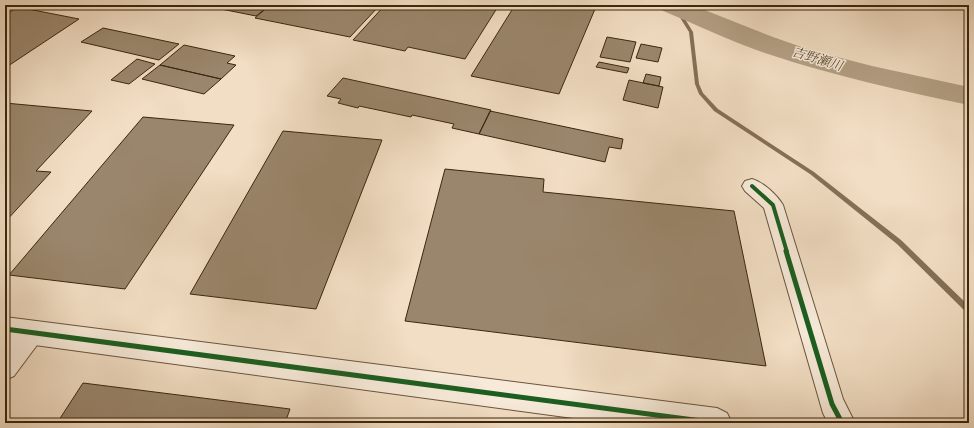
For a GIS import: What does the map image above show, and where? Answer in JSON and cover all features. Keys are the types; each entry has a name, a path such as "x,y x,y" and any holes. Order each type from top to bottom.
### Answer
{"street":[{"path":"752,186 774,205 832,404 842,423"},
{"path":"5,329 717,423"},
{"path":"5,368 32,333"}],"building":[{"path":"201,5 270,5 256,16"},
{"path":"270,5 380,5 350,37 255,18"},
{"path":"385,5 499,5 465,59 408,47 405,51 353,40"},
{"path":"515,5 573,5 595,9 559,94 471,76"},
{"path":"18,7 79,19 5,68 5,15"},
{"path":"103,28 179,44 159,60 81,42"},
{"path":"607,37 636,42 630,62 600,57"},
{"path":"641,44 662,48 658,62 636,58"},
{"path":"184,45 235,56 227,63 236,65 221,79 160,65"},
{"path":"137,59 155,64 129,84 111,80"},
{"path":"599,62 629,68 627,73 596,67"},
{"path":"160,65 221,79 204,94 142,79"},
{"path":"646,74 661,77 659,86 643,83"},
{"path":"343,78 491,110 479,134 452,128 454,124 359,106 358,108 338,103 341,99 327,96"},
{"path":"629,80 663,87 658,108 623,100"},
{"path":"5,103 92,111 36,171 51,172 5,222"},
{"path":"490,111 623,139 621,149 609,147 605,162 479,134"},
{"path":"143,117 234,125 125,289 9,275"},
{"path":"283,131 382,140 316,309 190,294"},
{"path":"445,169 544,179 543,192 734,211 766,366 405,321"},
{"path":"83,383 290,409 285,423 57,423"}],"waterway":[{"name":"吉野瀬川","path":"670,5 764,43 801,56 872,75 969,96"},
{"path":"672,6 681,15 691,32 697,84 701,94 716,110 812,173 899,242 969,311"}],"cycle path":[{"path":"752,186 773,205 832,404 842,423"},
{"path":"5,329 717,423"}]}
